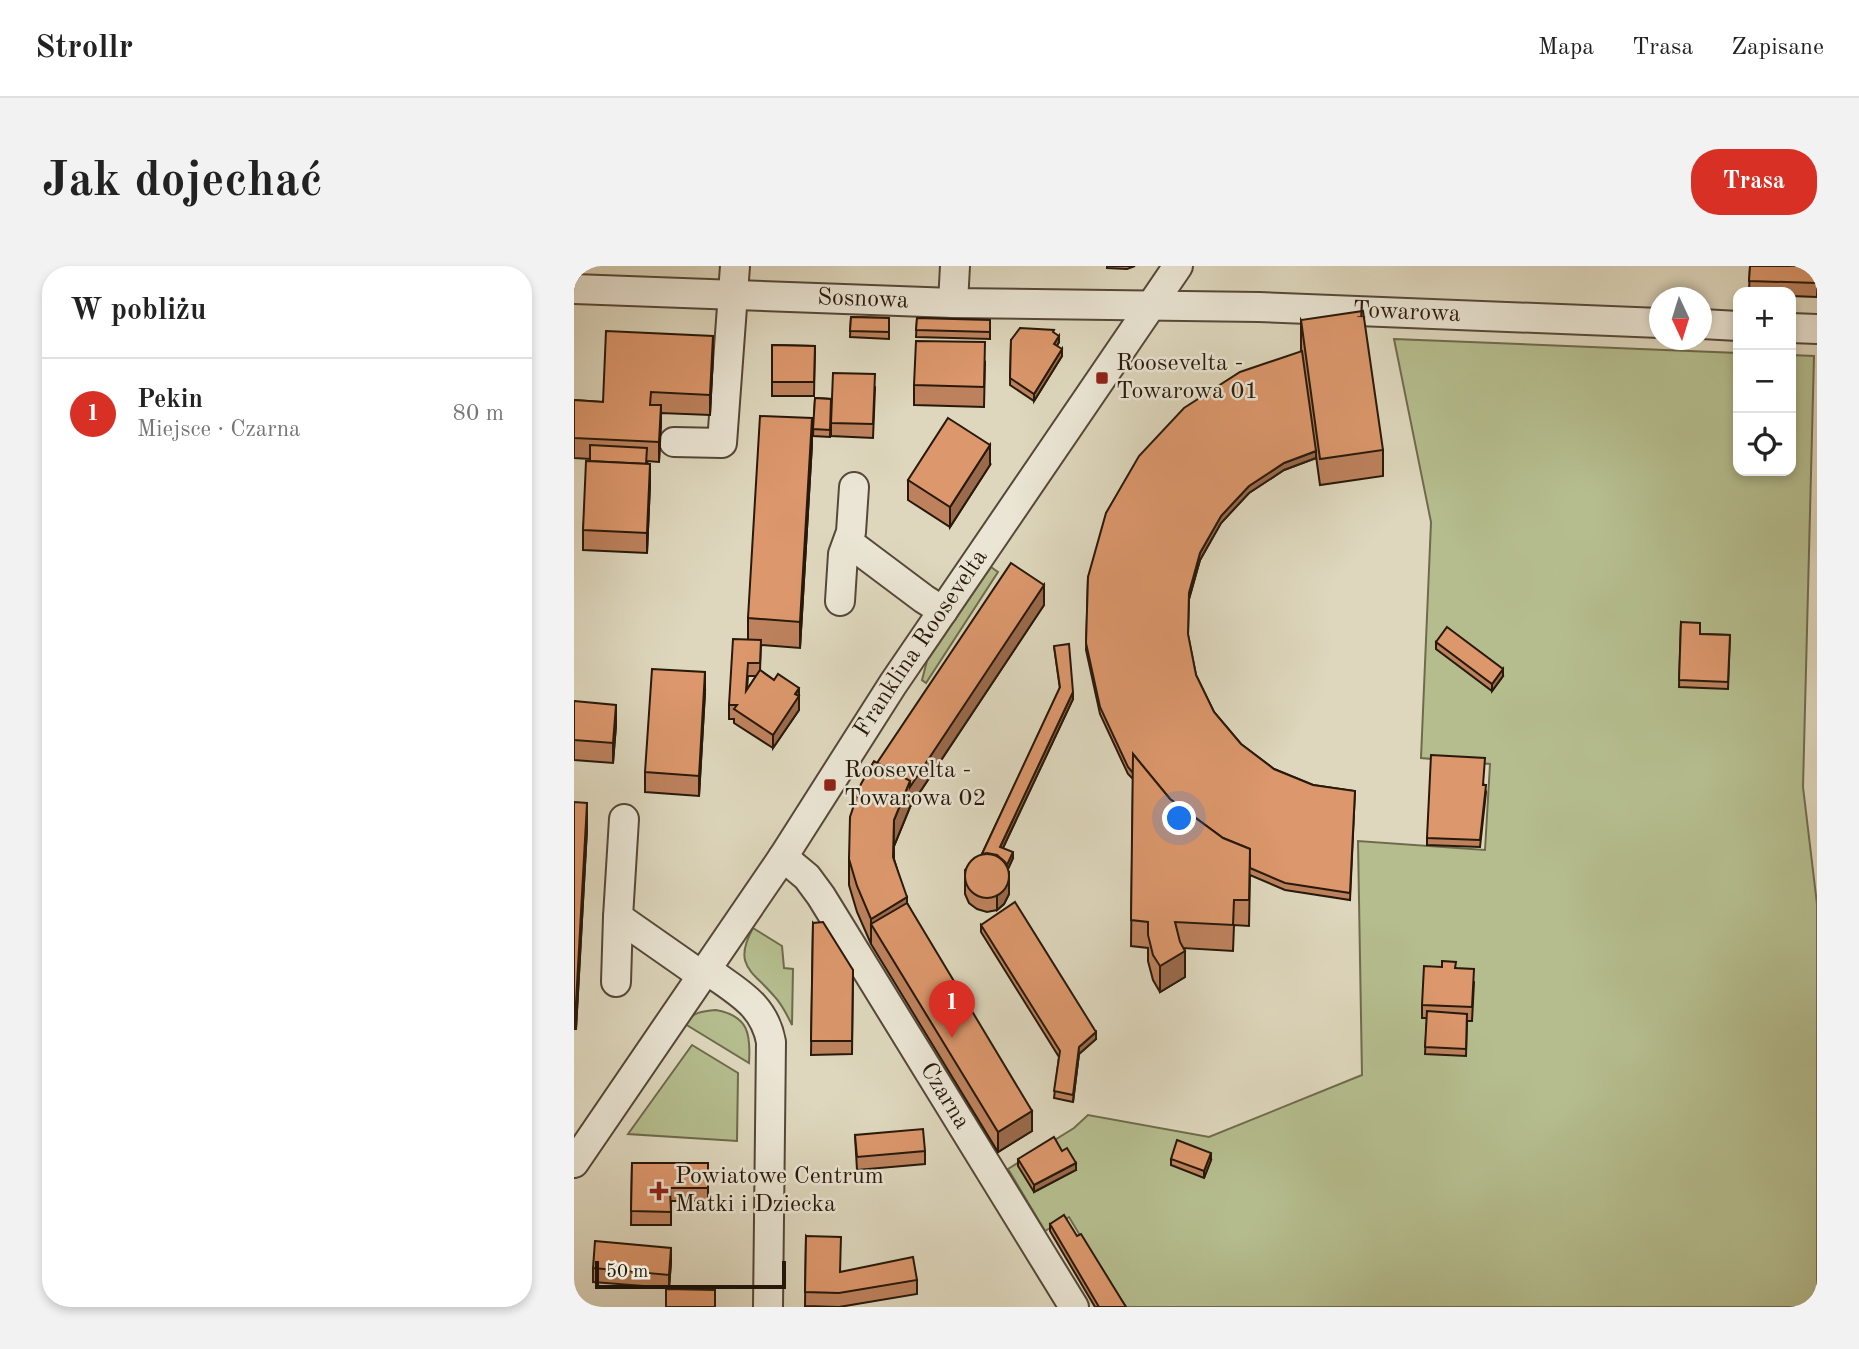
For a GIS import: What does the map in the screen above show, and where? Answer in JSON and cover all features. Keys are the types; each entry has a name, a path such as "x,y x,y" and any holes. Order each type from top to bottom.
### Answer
{"street":[{"path":"674,442 722,443 735,266"},
{"path":"953,303 955,266"},
{"name":"Franklina Roosevelta","path":"574,1163 783,857 943,611 1178,266"},
{"name":"Sosnowa","path":"574,289 953,303 1152,304"},
{"name":"Towarowa","path":"1152,304 1649,323"},
{"path":"1712,325 1733,326"},
{"path":"1796,328 1817,329"},
{"path":"840,601 843,554 851,532 854,487"},
{"path":"848,542 943,611"},
{"path":"616,982 624,819"},
{"name":"Czarna","path":"783,857 807,877 827,906 1074,1307"},
{"path":"618,917 761,1012 767,1025 771,1042 768,1307"}],"green space":[{"path":"1394,339 1733,353 1733,476 1796,476 1796,355 1814,356 1803,787 1817,904 1817,1307 1123,1307 1069,1217 1045,1231 1008,1169 1074,1128 1088,1115 1209,1137 1362,1075 1358,841 1485,850 1490,764 1421,758 1431,522"},
{"path":"991,567 998,572 926,683 922,680 927,661"},
{"path":"753,928 782,946 784,968 793,969 792,1025 779,1002 753,974 745,960 744,951"},
{"path":"716,1010 741,1021 748,1035 749,1063 685,1024 694,1015"},
{"path":"692,1045 738,1073 737,1141 628,1134"}],"building":[{"path":"1750,266 1817,266 1817,283 1749,281"},
{"path":"1363,311 1383,450 1320,459 1301,320"},
{"path":"851,317 889,318 889,332 850,331"},
{"path":"917,318 990,320 990,332 916,330"},
{"path":"1020,328 1054,330 1059,336 1054,344 1062,349 1034,394 1010,378 1011,340"},
{"path":"606,331 713,336 710,395 651,392 650,405 661,405 659,442 574,438 574,400 603,402"},
{"path":"916,341 985,342 984,387 914,385"},
{"path":"772,345 815,346 814,382 772,382"},
{"path":"1302,351 1316,451 1284,463 1249,486 1221,516 1200,553 1189,593 1188,634 1196,675 1214,712 1241,744 1274,769 1313,785 1355,791 1350,893 1285,883 1250,868 1250,849 1223,838 1170,799 1133,754 1133,773 1100,707 1086,643 1088,577 1106,513 1139,456 1184,408 1240,372"},
{"path":"833,373 875,374 873,424 831,423"},
{"path":"815,398 831,399 830,430 813,429"},
{"path":"760,416 812,418 800,622 748,618"},
{"path":"948,418 990,445 950,507 908,480"},
{"path":"590,445 647,448 646,464 590,461"},
{"path":"586,461 650,464 647,533 583,530"},
{"path":"1011,563 1044,585 910,787 910,781 877,763"},
{"path":"1681,622 1700,623 1700,634 1730,635 1728,682 1679,680"},
{"path":"1447,627 1503,669 1492,684 1436,642"},
{"path":"733,639 761,640 760,663 748,663 746,691 760,670 774,680 778,674 799,688 795,694 799,696 773,735 734,709 737,705 729,705"},
{"path":"1069,644 1073,692 1000,847 1013,852 1007,865 997,855 982,854 1060,687 1054,646"},
{"path":"652,669 705,672 699,776 645,772"},
{"path":"574,701 616,705 613,743 574,740"},
{"path":"1133,754 1170,799 1223,838 1250,849 1249,900 1234,900 1233,925 1175,922 1185,951 1160,966 1153,955 1148,922 1131,920"},
{"path":"1431,755 1485,758 1483,785 1486,785 1480,840 1427,838"},
{"path":"874,761 910,781 894,820 893,857 907,897 871,919 849,859 850,817 861,784"},
{"path":"574,802 587,803 576,1003 574,1003"},
{"path":"987,854 996,855 1003,860 1008,867 1008,885 1003,892 996,897 987,898 978,897 971,892 966,885 965,876 966,867 971,860 978,855"},
{"path":"1015,902 1096,1032 1079,1047 1073,1095 1054,1091 1060,1051 981,925"},
{"path":"907,903 1032,1111 998,1132 871,924"},
{"path":"823,922 853,970 852,1041 811,1041 813,923"},
{"path":"1442,961 1456,962 1455,968 1474,969 1472,1007 1422,1005 1424,966 1442,967"},
{"path":"1427,1011 1467,1014 1466,1049 1425,1047"},
{"path":"923,1129 925,1151 857,1157 855,1135"},
{"path":"1054,1137 1062,1151 1067,1148 1076,1163 1034,1185 1018,1159"},
{"path":"1177,1140 1211,1153 1204,1171 1171,1159"},
{"path":"632,1163 708,1163 708,1188 670,1188 671,1212 631,1211"},
{"path":"1064,1215 1077,1236 1081,1234 1126,1307 1099,1307 1050,1224"},
{"path":"806,1236 841,1237 840,1272 913,1257 917,1280 839,1293 805,1292"},
{"path":"595,1241 671,1248 669,1275 593,1268"},
{"path":"666,1289 715,1290 715,1307 666,1307"}],"place":[{"name":"Roosevelta - Towarowa 01","path":"1102,378"},
{"name":"Roosevelta - Towarowa 02","path":"830,785"},
{"name":"Pekin","path":"952,1038"},
{"name":"Powiatowe Centrum Matki i Dziecka","path":"659,1191"}]}
